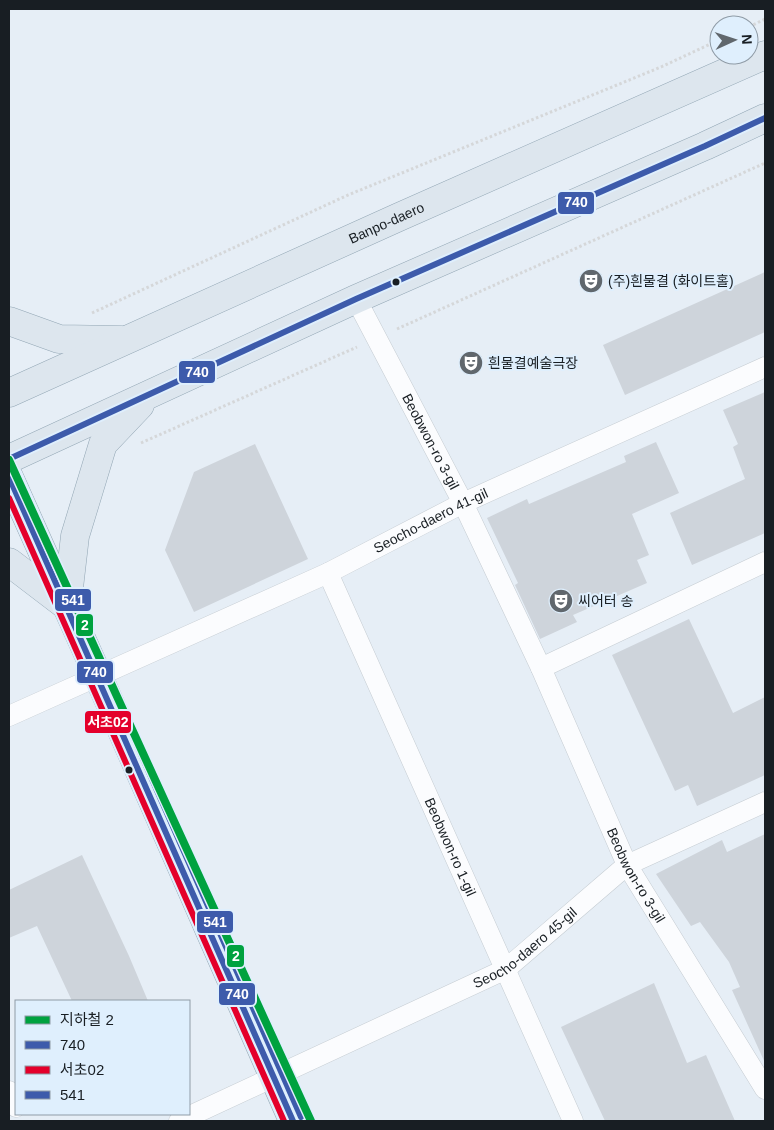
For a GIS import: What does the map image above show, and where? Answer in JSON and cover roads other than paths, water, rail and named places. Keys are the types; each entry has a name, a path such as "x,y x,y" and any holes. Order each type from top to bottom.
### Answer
{"main road":[{"name":"Banpo-daero","path":"9,394 399,217 765,55"},
{"path":"9,459 356,298 765,118"},
{"path":"9,321 59,339 127,340"},
{"path":"67,606 75,536 103,444 150,394"},
{"path":"9,477 293,1121"},
{"path":"9,562 67,606"}],"street":[{"name":"Beobwon-ro 3-gil","path":"356,298 463,504 541,668 627,865 762,1076"},
{"name":"Seocho-daero 41-gil","path":"9,716 328,573 463,504 765,367"},
{"path":"541,668 765,562"},
{"name":"Beobwon-ro 1-gil","path":"328,573 573,1121"},
{"name":"Seocho-daero 45-gil","path":"180,1121 506,969 627,865 765,802"},
{"path":"9,1091 15,1105"}],"metro line":[{"name":"2","path":"9,460 311,1121"}],"place":[{"name":"(주)흰물결 (화이트홀)","path":"591,281"},
{"name":"흰물결예술극장","path":"471,363"},
{"name":"씨어터 송","path":"561,601"}]}
